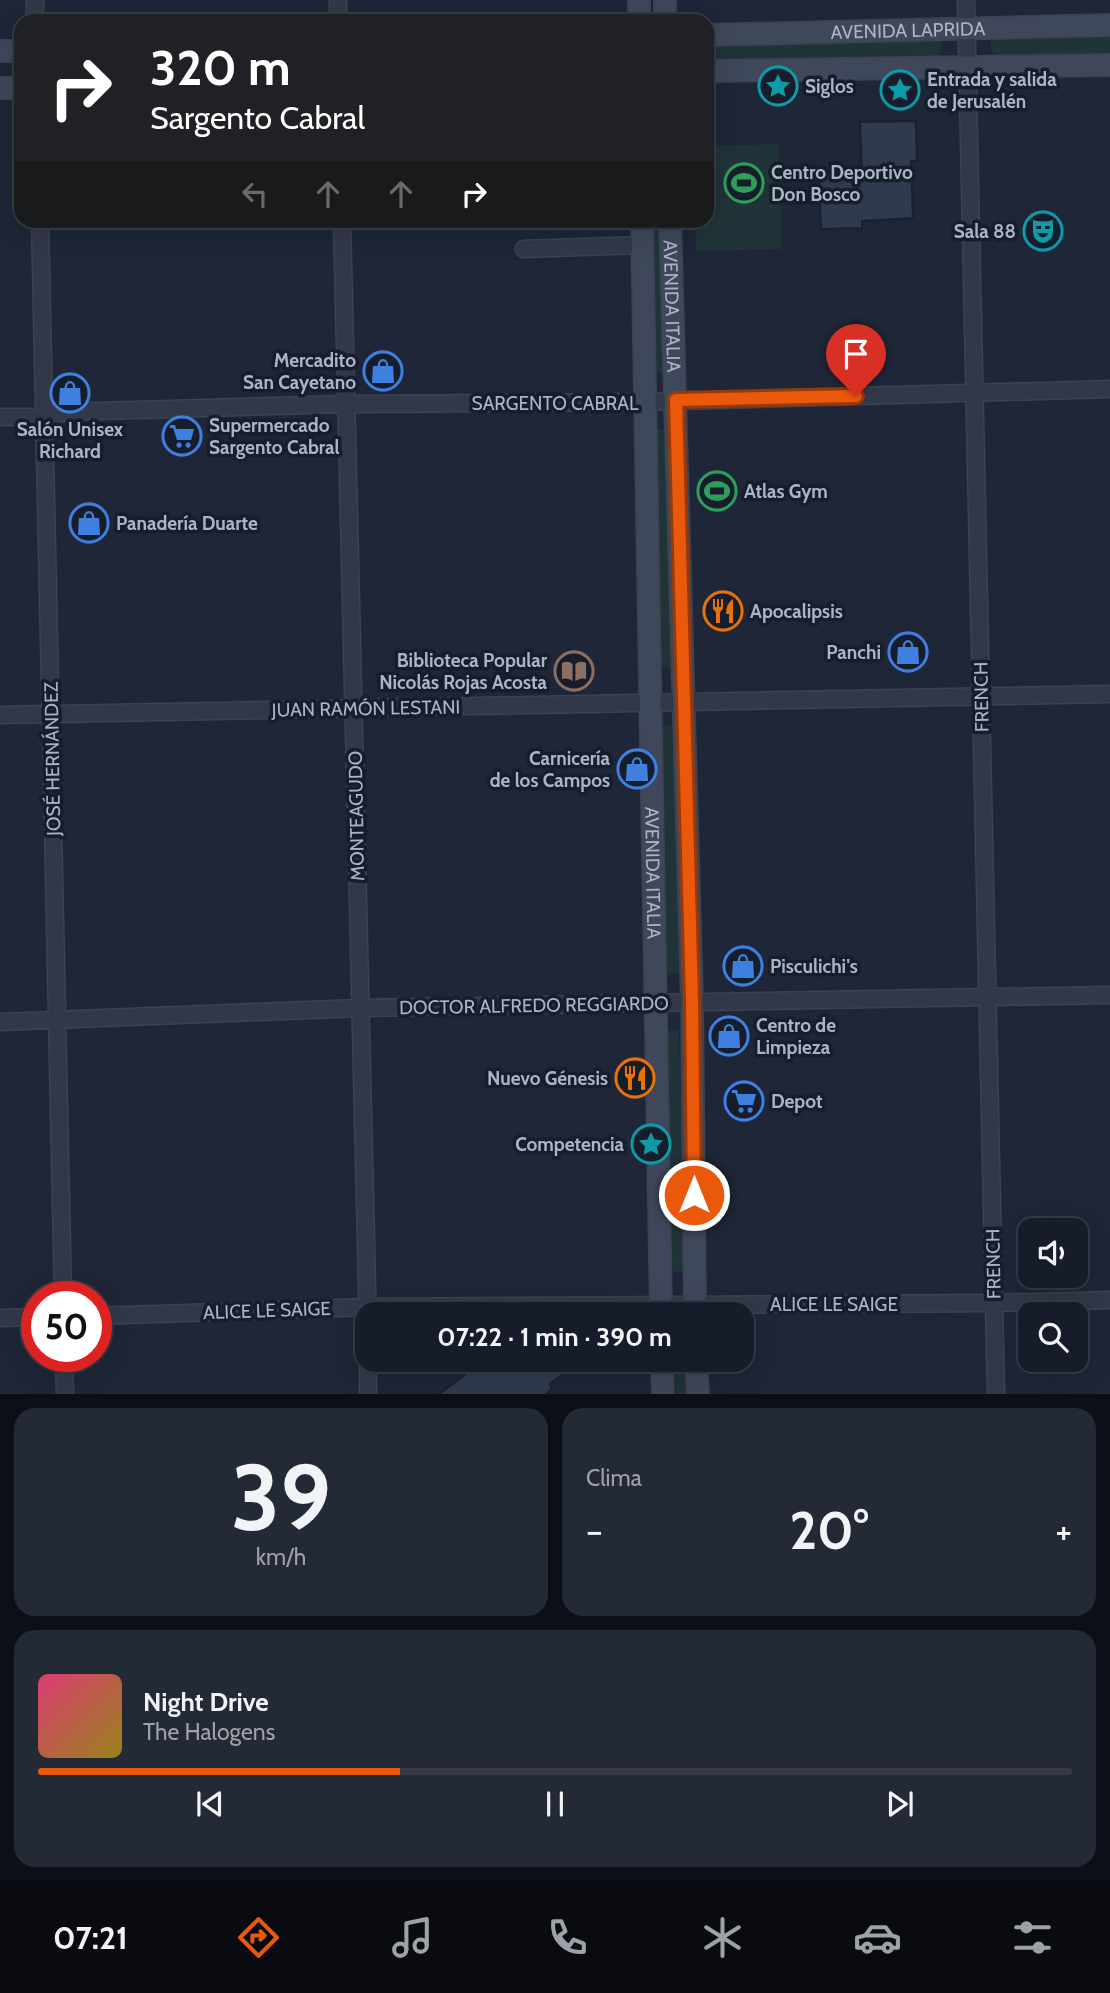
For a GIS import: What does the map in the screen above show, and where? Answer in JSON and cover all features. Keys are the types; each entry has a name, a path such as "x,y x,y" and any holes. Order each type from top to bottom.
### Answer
{"main road":[{"name":"AVENIDA LAPRIDA","path":"714,35 1110,25"},
{"name":"AVENIDA LAPRIDA","path":"714,71 1110,65"},
{"name":"AVENIDA ITALIA","path":"642,228 661,1302"},
{"name":"AVENIDA ITALIA","path":"670,228 692,1001 695,1302"},
{"path":"662,1372 663,1394"},
{"path":"697,1372 698,1394"}],"street":[{"name":"FRENCH","path":"966,0 996,1394"},
{"name":"JOSÉ HERNÁNDEZ","path":"40,228 63,1281"},
{"name":"MONTEAGUDO","path":"342,228 367,1302"},
{"path":"524,249 642,245"},
{"name":"SARGENTO CABRAL","path":"0,417 44,417 66,412 345,404 646,402 1110,389"},
{"name":"JUAN RAMÓN LESTANI","path":"0,715 1110,694"},
{"name":"DOCTOR ALFREDO REGGIARDO","path":"0,1022 360,1008 1110,995"},
{"name":"ALICE LE SAIGE","path":"754,1309 1110,1300"},
{"name":"ALICE LE SAIGE","path":"112,1315 355,1307"},
{"path":"0,1318 21,1317"},
{"path":"64,1372 65,1394"},
{"path":"368,1372 369,1394"}],"green space":[{"path":"1110,32 1110,55 998,57 991,51 991,39 998,34"},
{"path":"934,36 941,42 941,53 934,58 714,64 714,39"},
{"name":"Centro Deportivo Don Bosco","path":"779,144 782,249 696,251 696,228 714,228 714,146"},
{"path":"650,228 661,228 665,370 662,373 653,371"},
{"path":"652,429 664,429 672,667 660,668"},
{"path":"659,726 674,726 679,973 664,974"},
{"path":"679,1030 685,1271 671,1272 665,1031"},
{"path":"676,1372 690,1372 691,1394 676,1394"}],"building":[{"path":"916,121 917,161 911,161 913,218 862,221 862,228 821,229 819,174 862,172 860,122"},
{"path":"468,1372 566,1372 550,1384 552,1388 546,1394 439,1394"}],"place":[{"name":"Siglos","path":"778,86"},
{"name":"Entrada y salida de Jerusalén","path":"900,90"},
{"name":"Centro Deportivo Don Bosco","path":"744,183"},
{"name":"Sala 88","path":"1043,231"},
{"name":"Mercadito San Cayetano","path":"383,371"},
{"name":"Salón Unisex Richard","path":"70,393"},
{"name":"Supermercado Sargento Cabral","path":"182,436"},
{"name":"Atlas Gym","path":"717,491"},
{"name":"Panadería Duarte","path":"89,523"},
{"name":"Apocalipsis","path":"723,611"},
{"name":"Panchi","path":"908,652"},
{"name":"Biblioteca Popular Nicolás Rojas Acosta","path":"574,671"},
{"name":"Carnicería de los Campos","path":"637,769"},
{"name":"Pisculichi's","path":"743,966"},
{"name":"Centro de Limpieza","path":"729,1036"},
{"name":"Nuevo Génesis","path":"635,1078"},
{"name":"Depot","path":"744,1101"},
{"name":"Competencia","path":"651,1144"}],"route":[{"path":"694,1195 692,1001 683,751 676,400 856,396"}]}
